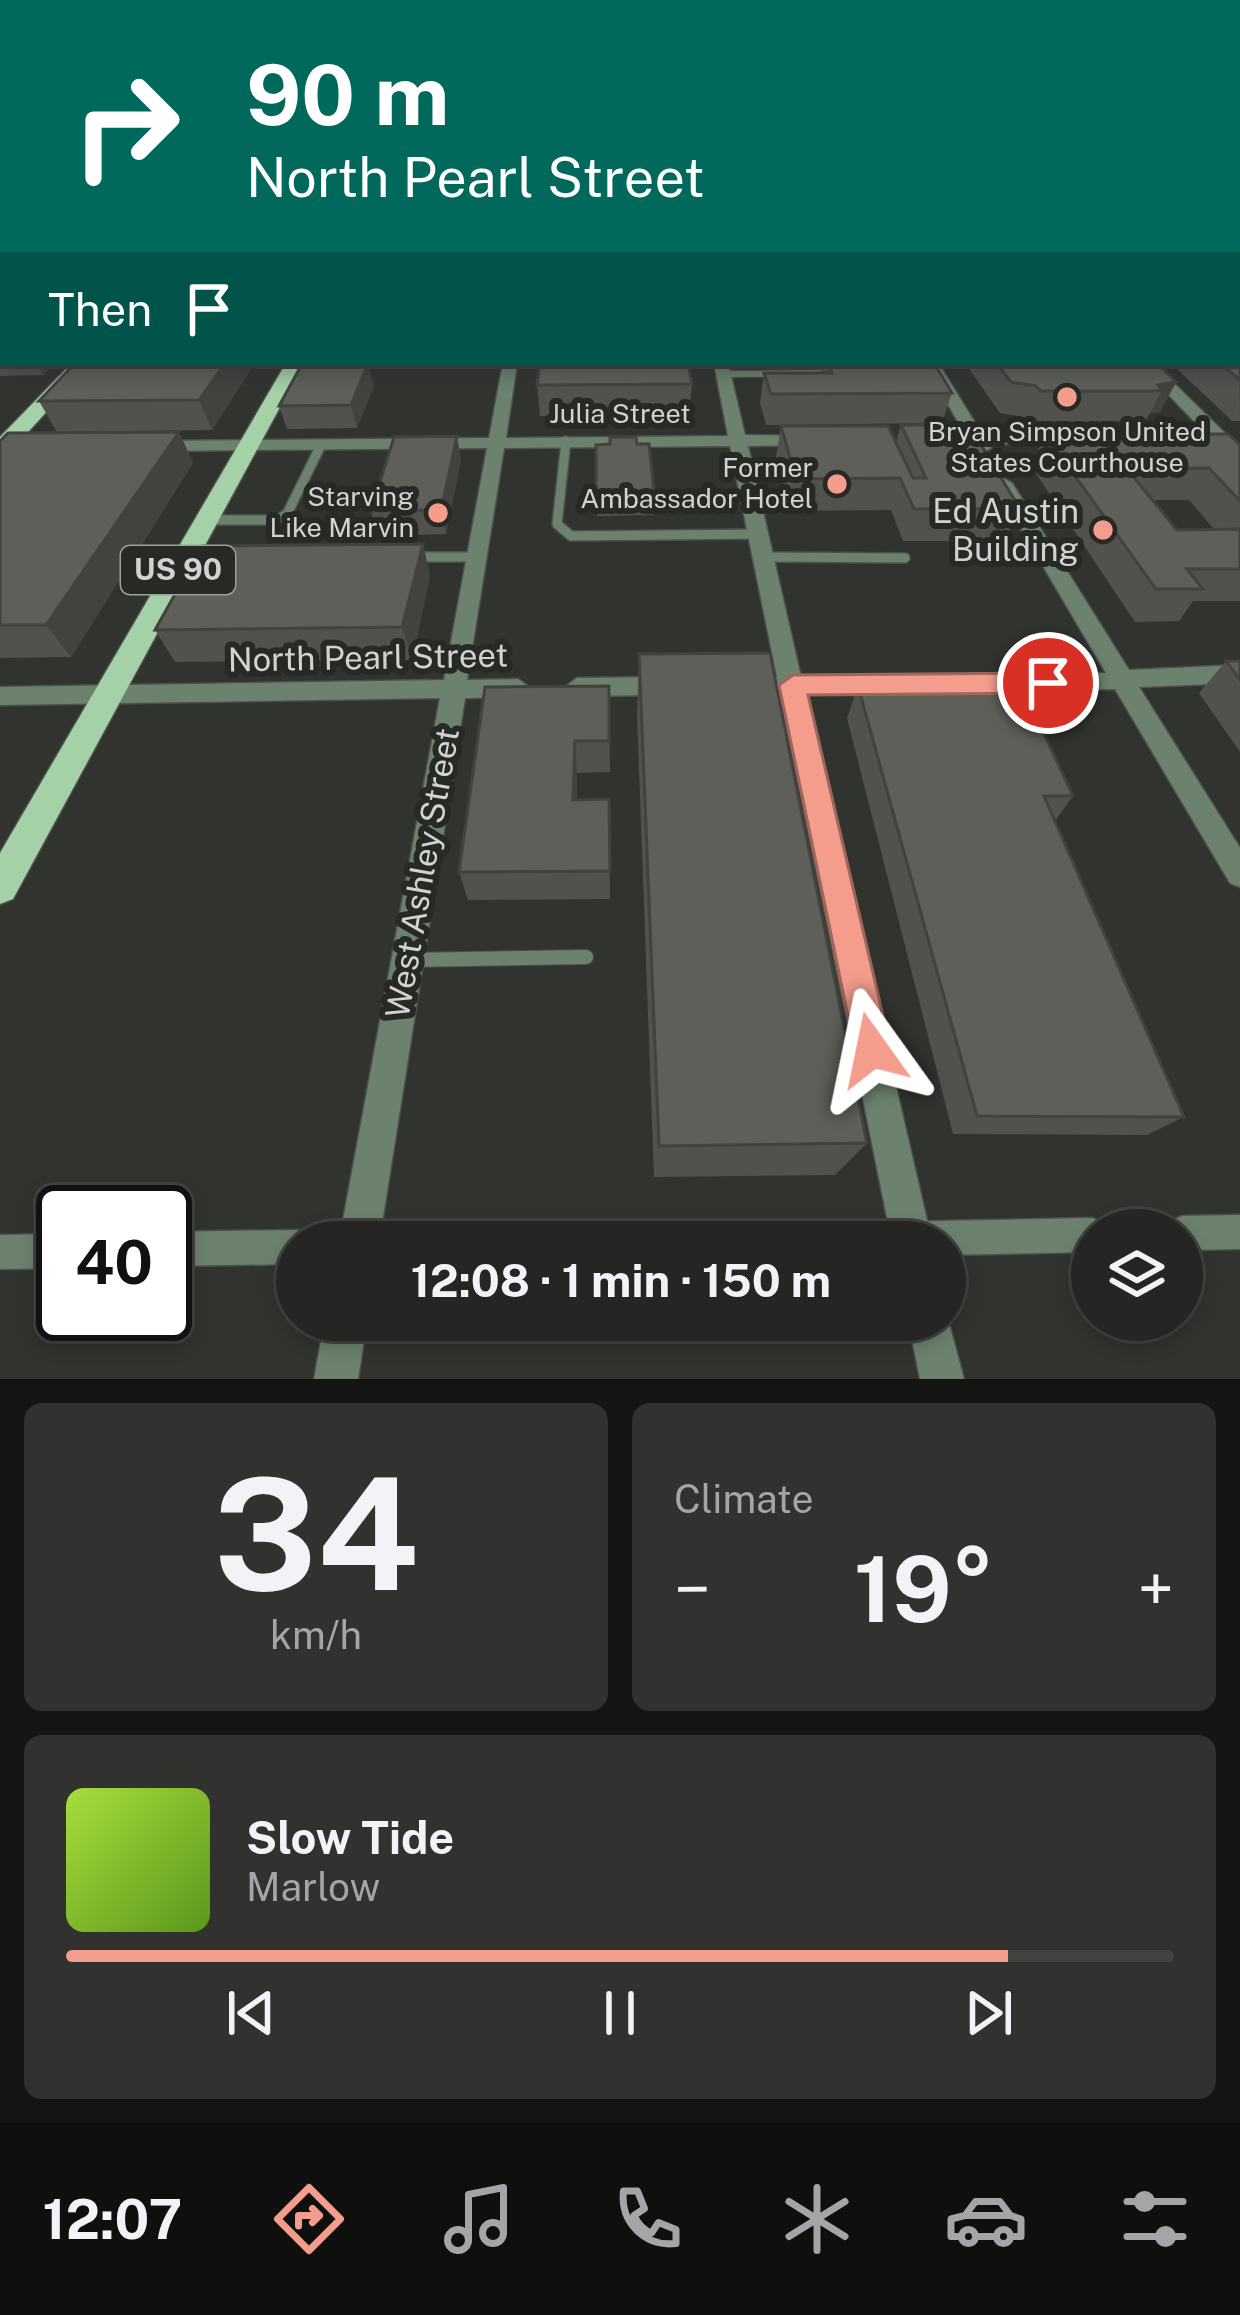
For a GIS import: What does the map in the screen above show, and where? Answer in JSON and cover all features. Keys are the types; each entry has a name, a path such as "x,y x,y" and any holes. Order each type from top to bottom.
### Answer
{"main road":[{"path":"6,448 79,366"},
{"name":"US 90","path":"0,887 293,366"}],"street":[{"name":"West Ashley Street","path":"363,1221 509,366"},
{"path":"1148,366 1231,443"},
{"path":"722,368 908,1221"},
{"path":"929,369 977,440 1240,874"},
{"path":"928,440 1088,439"},
{"path":"1196,439 1231,443"},
{"name":"Julia Street","path":"145,446 836,440"},
{"name":"North Pearl Street","path":"0,696 1123,680 1240,674"},
{"path":"1203,1233 1240,1232"},
{"path":"966,1238 1071,1236"},
{"path":"192,1249 276,1247"},
{"path":"0,1252 36,1251"},
{"path":"336,1379 342,1341"},
{"path":"934,1341 942,1379"}],"lane":[{"path":"722,368 844,372"},
{"path":"1143,382 1165,382"},
{"path":"566,441 557,524 571,536 905,558"},
{"path":"207,520 276,520 287,514 321,445"},
{"path":"407,556 477,556"},
{"path":"407,960 586,957"}],"building":[{"path":"72,366 223,366 199,400 39,401"},
{"path":"301,366 367,366 351,405 279,406"},
{"path":"540,366 689,366 692,384 537,385"},
{"path":"829,366 936,366 952,393 771,394 764,373 832,373"},
{"path":"998,366 1160,366 1176,382 1158,385 1162,391 1041,391 1011,382"},
{"path":"1224,366 1240,366 1240,380"},
{"path":"901,425 969,425 1020,509 914,509 900,478 796,479 781,426 888,426 913,478 926,478"},
{"path":"179,432 46,625 0,625 0,441 8,433"},
{"path":"1045,434 1228,434 1240,445 1240,501 1209,468 1127,469 1177,530 1240,529 1240,569 1187,569 1203,589 1156,589"},
{"path":"457,436 441,510 371,511 394,437"},
{"path":"610,437 636,437 637,444 649,444 654,491 596,491 596,445 610,444"},
{"path":"423,544 402,627 155,630 202,546"},
{"path":"770,653 867,1143 659,1146 639,654"},
{"path":"1226,661 1240,661 1240,680"},
{"path":"609,686 609,741 575,741 573,800 609,799 610,871 459,872 485,687"},
{"path":"858,686 1022,686 1073,796 1044,796 1184,1117 977,1116"}],"place":[{"name":"Bryan Simpson United States Courthouse","path":"1067,397"},
{"name":"Former Ambassador Hotel","path":"837,484"},
{"name":"Starving Like Marvin","path":"438,513"},
{"name":"Ed Austin Building","path":"1103,530"}],"route":[{"path":"872,1050 793,685 1048,683"}]}
